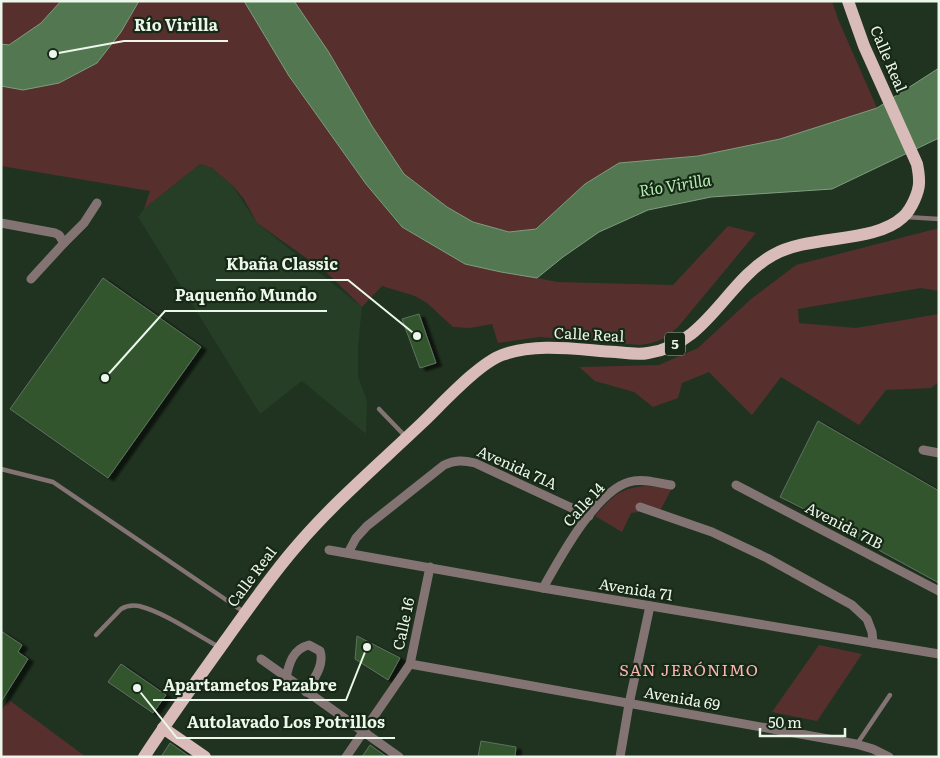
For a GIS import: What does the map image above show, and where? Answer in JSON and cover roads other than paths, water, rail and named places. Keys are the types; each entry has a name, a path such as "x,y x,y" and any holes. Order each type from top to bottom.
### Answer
{"main road":[{"name":"Calle Real","path":"142,757 245,613 295,547 467,380 499,356 524,349 648,354 670,347 692,335 755,267 775,254 804,244 868,234 893,224 904,216 912,203 920,181 917,164 864,46 848,1"},
{"path":"163,728 205,757"}],"street":[{"path":"31,279 84,223 97,203"},
{"path":"1,222 55,233 60,235 64,243"},
{"path":"923,450 939,453"},
{"name":"Avenida 71A","path":"348,553 356,538 367,526 444,465 454,461 465,460 475,463 589,516"},
{"name":"Calle 14","path":"543,588 572,538 611,492 629,482 638,481 671,485"},
{"name":"Avenida 71B","path":"736,485 939,591"},
{"path":"640,507 712,532 767,558 852,605 867,619 872,632 873,643"},
{"name":"Avenida 71","path":"329,550 939,654"},
{"name":"Calle 16","path":"346,757 410,664 430,567"},
{"path":"620,757 629,704 650,606"},
{"path":"286,678 290,662 297,651 309,645 315,647 320,651 322,660 306,692"},
{"path":"261,659 399,757"},
{"name":"Avenida 69","path":"410,664 856,744 874,749 888,757"}],"lane":[{"path":"904,216 939,219"},
{"path":"379,409 407,438"},
{"path":"1,469 53,482 245,613"},
{"path":"96,635 125,606 133,606 160,614 220,648"},
{"path":"856,744 890,695"}],"water":[{"path":"61,1 139,1 121,32 97,63 59,83 23,90 1,86 1,44 9,45 41,23"},
{"name":"Río Virilla","path":"244,1 294,1 328,51 372,126 404,174 447,207 473,222 509,232 536,229 585,184 619,163 698,156 780,139 877,108 939,68 939,138 832,189 711,197 648,210 599,232 537,278 501,272 465,264 402,227 366,184 289,76"}],"place":[{"name":"Río Virilla","path":"53,54"},
{"name":"Kbaña Classic","path":"417,336"},
{"name":"Paquenño Mundo","path":"105,378"},
{"name":"Apartametos Pazabre","path":"367,647"},
{"name":"Autolavado Los Potrillos","path":"137,688"}],"district":[{"name":"SAN JERÓNIMO","path":"689,670"}]}
